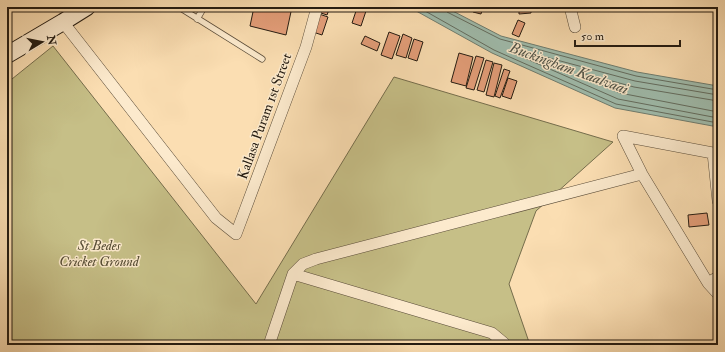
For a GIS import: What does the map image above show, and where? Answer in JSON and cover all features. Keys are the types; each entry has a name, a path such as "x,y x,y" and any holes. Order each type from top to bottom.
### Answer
{"street":[{"path":"7,55 87,7"},
{"name":"Kallasa Puram 1st Street","path":"63,22 216,218 236,234 306,47 317,7"},
{"path":"570,7 575,27"},
{"path":"718,201 715,154 623,136 642,174 708,283 718,294"},
{"path":"269,345 293,274 303,264 316,259 642,174"},
{"path":"293,274 492,333 504,342 505,345"},
{"path":"708,283 718,277"}],"lane":[{"path":"178,7 262,59"},
{"path":"197,19 204,7"}],"green space":[{"name":"St Bedes Cricket Ground","path":"53,46 256,304 394,77 613,142 536,211 509,284 530,345 7,345 7,83"}],"water":[{"name":"Buckingham Kaalvaai","path":"409,7 445,7 501,36 637,72 718,86 718,127 615,108 492,53"}],"building":[{"path":"254,7 292,7 286,35 250,26"},
{"path":"320,7 330,7 327,15 318,12"},
{"path":"474,7 483,7 481,14 473,12"},
{"path":"519,7 531,7 531,13 519,14"},
{"path":"357,8 366,11 361,26 352,23"},
{"path":"319,14 328,17 322,35 313,32"},
{"path":"518,20 525,23 519,37 512,34"},
{"path":"389,32 400,36 392,59 381,55"},
{"path":"403,34 412,38 406,58 396,55"},
{"path":"365,36 380,43 377,51 361,44"},
{"path":"414,39 423,42 417,61 408,58"},
{"path":"459,53 473,57 466,86 451,82"},
{"path":"476,56 484,58 474,90 466,88"},
{"path":"486,60 493,62 484,92 477,90"},
{"path":"494,63 502,65 494,97 486,95"},
{"path":"504,69 510,71 500,98 495,96"},
{"path":"508,78 517,81 511,99 502,96"},
{"path":"707,213 709,225 689,227 688,215"}]}
